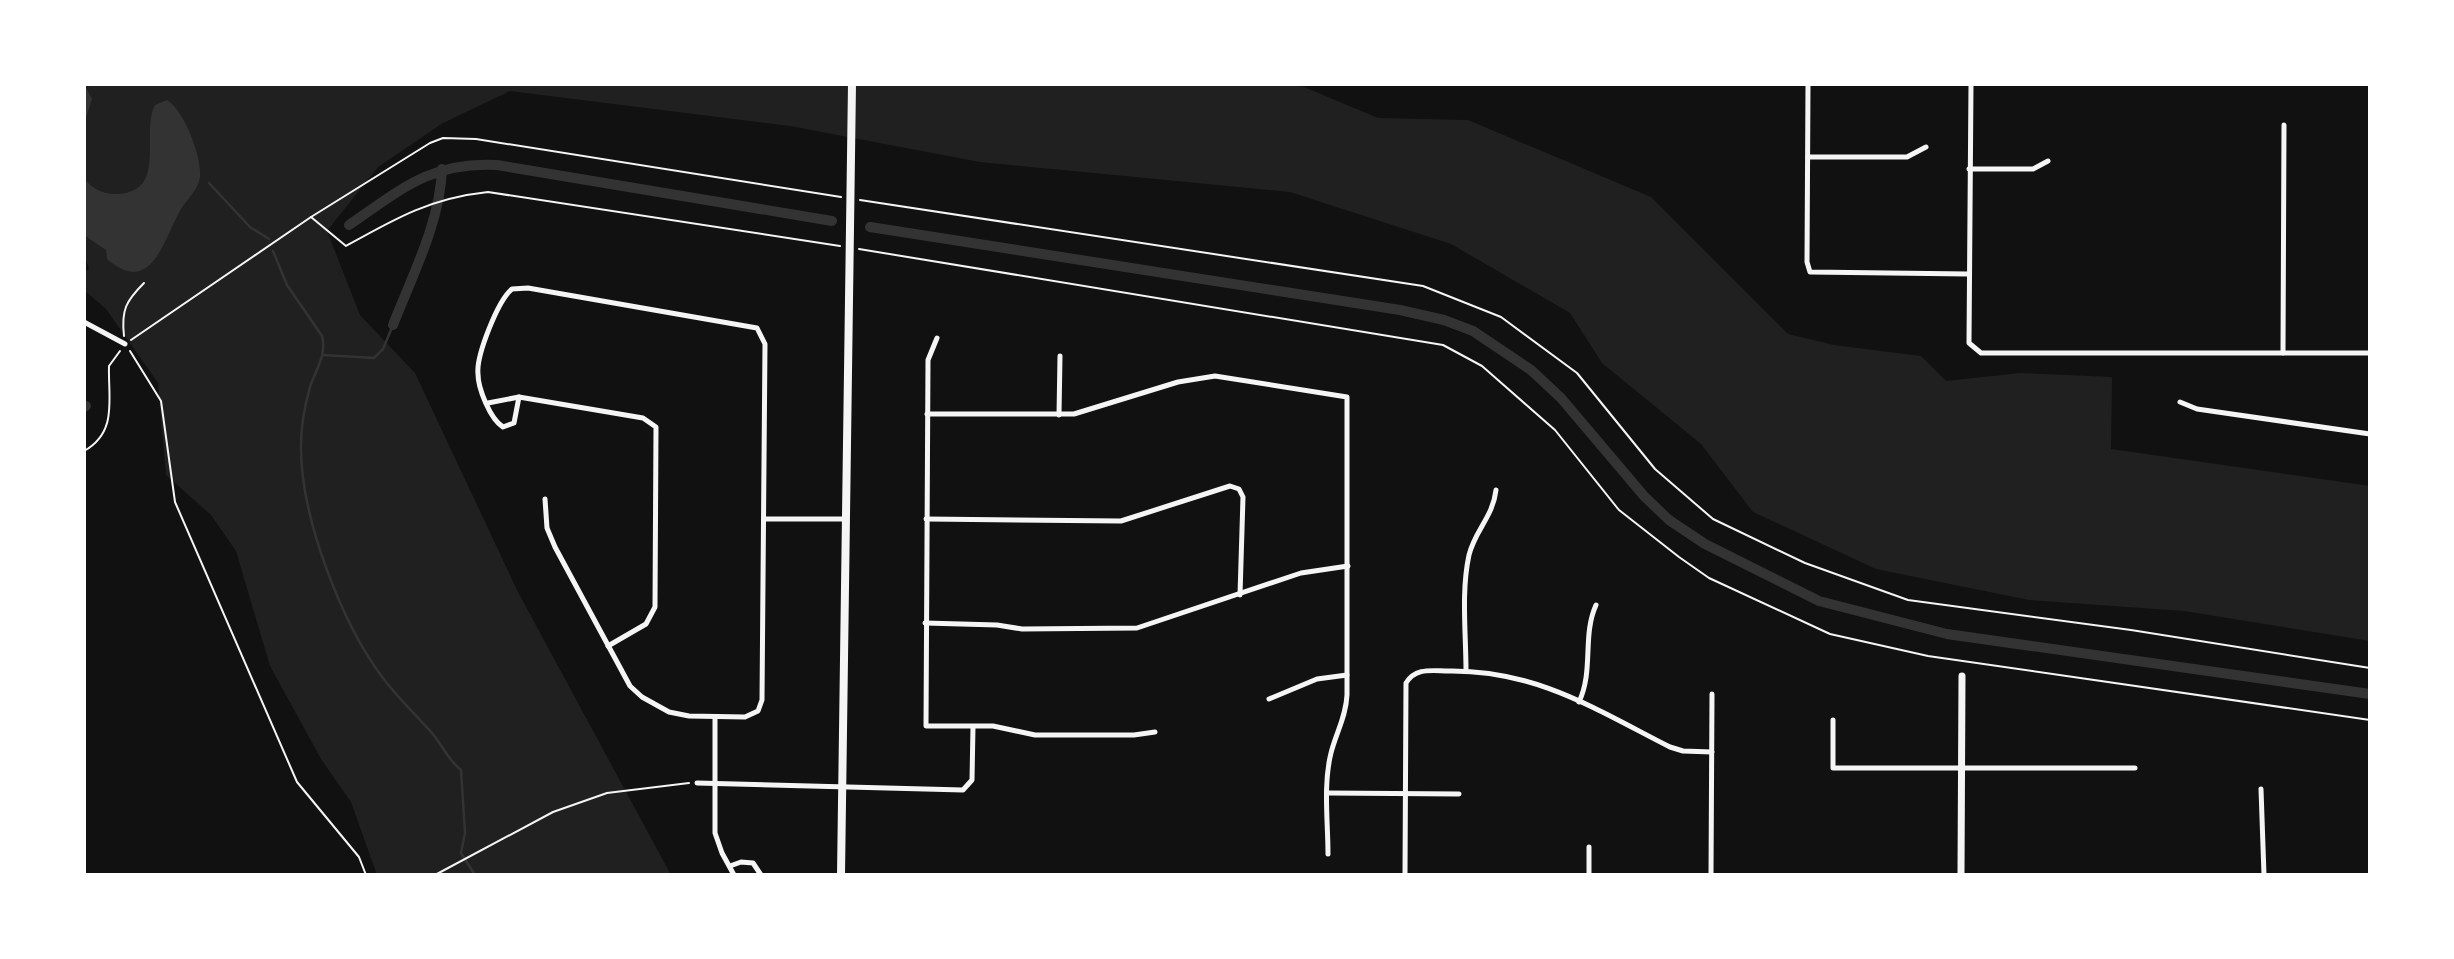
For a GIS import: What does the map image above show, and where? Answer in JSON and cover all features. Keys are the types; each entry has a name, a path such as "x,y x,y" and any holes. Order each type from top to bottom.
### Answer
{"main road":[{"path":"841,875 852,84"}],"street":[{"path":"1808,84 1807,262 1810,272 1968,274"},
{"path":"1970,84 1969,343 1974,349 1981,353 2370,353"},
{"path":"2283,353 2284,125"},
{"path":"1808,157 1907,157 1926,147"},
{"path":"1969,169 2034,169 2048,161"},
{"path":"519,397 514,423 508,427 498,424 477,373 503,299 512,289 528,288 757,328 763,333 762,700 758,711 745,717 688,716 652,704 630,686 555,547 547,528 545,499"},
{"path":"84,322 125,344"},
{"path":"937,338 928,360 926,726 1014,729 1035,735 1133,735 1155,732"},
{"path":"1059,415 1060,356"},
{"path":"927,414 1059,415 1091,411 1178,382 1206,377 1236,378 1347,397 1346,713 1331,753 1328,854"},
{"path":"488,403 519,397 653,422 657,434 655,607 646,624 608,646"},
{"path":"2179,402 2197,409 2370,434"},
{"path":"926,519 1121,521 1230,486 1239,489 1243,497 1240,594"},
{"path":"1466,671 1467,567 1475,538 1494,509 1496,490"},
{"path":"764,519 844,519"},
{"path":"925,623 997,625 1022,629 1136,628 1311,571 1348,566"},
{"path":"1579,702 1588,679 1588,628 1596,605"},
{"path":"1405,875 1406,683 1411,675 1422,671 1496,672 1526,679 1670,747 1683,751 1712,752"},
{"path":"1269,699 1317,679 1347,675"},
{"path":"1961,875 1962,676"},
{"path":"1711,875 1712,694"},
{"path":"715,717 715,833 734,875"},
{"path":"1833,720 1833,768 2135,768"},
{"path":"697,783 953,791 968,786 973,771 972,727"},
{"path":"2261,789 2264,875"},
{"path":"1328,793 1460,794"},
{"path":"1588,875 1589,847"},
{"path":"730,866 741,862 753,863 761,875"}],"path":[{"path":"84,451 94,445 107,426 112,410 108,366 125,344 311,217 430,143 457,137 1423,286 1501,317 1577,373 1655,469 1713,519 1805,563 1908,600 2132,629 2370,668"},
{"path":"311,217 346,246 422,205 456,196 488,192 851,247 1443,345 1482,366 1555,430 1619,510 1679,557 1709,578 1830,634 1928,656 2370,720"},
{"path":"144,283 130,298 122,314 125,344 161,401 175,502 297,782 359,857 366,875"},
{"path":"435,875 564,808 607,793 648,786 697,783"}],"shaded area":[{"path":"84,84 1285,84 1304,87 1378,118 1468,120 1651,197 1788,334 1834,345 1921,356 1946,381 2020,373 2112,377 2111,449 2370,486 2370,641 2184,611 2029,600 1876,569 1753,512 1701,444 1602,363 1570,313 1451,244 1290,192 980,162 790,126 510,91 443,123 378,167 327,231 360,315 415,373 518,592 671,875 377,875 351,802 321,759 270,666 236,551 211,515 166,475 158,383 106,309 84,290 84,272 89,269 84,254"},
{"path":"84,84 92,99 84,124"},
{"path":"167,100 180,113 191,135 200,177 154,260 146,268 135,272 122,269 107,259 106,250 84,235 84,179 99,191 113,194 133,190 143,183 150,159 151,117 155,105"}],"waterway":[{"path":"349,225 418,180 435,173 474,165 497,165 832,221"},
{"path":"393,325 431,229 442,169"},
{"path":"209,183 250,227 269,239"},
{"path":"870,227 1400,310 1444,320 1473,331 1531,370 1561,398 1644,496 1669,520 1705,544 1819,601 1947,634 2370,694"},
{"path":"273,251 287,285 322,336 322,356 306,401 301,438 303,473 316,536 340,601 370,659 391,689 432,733 461,770 465,833 461,853 475,875"},
{"path":"323,355 374,358 383,349 393,325"}]}
